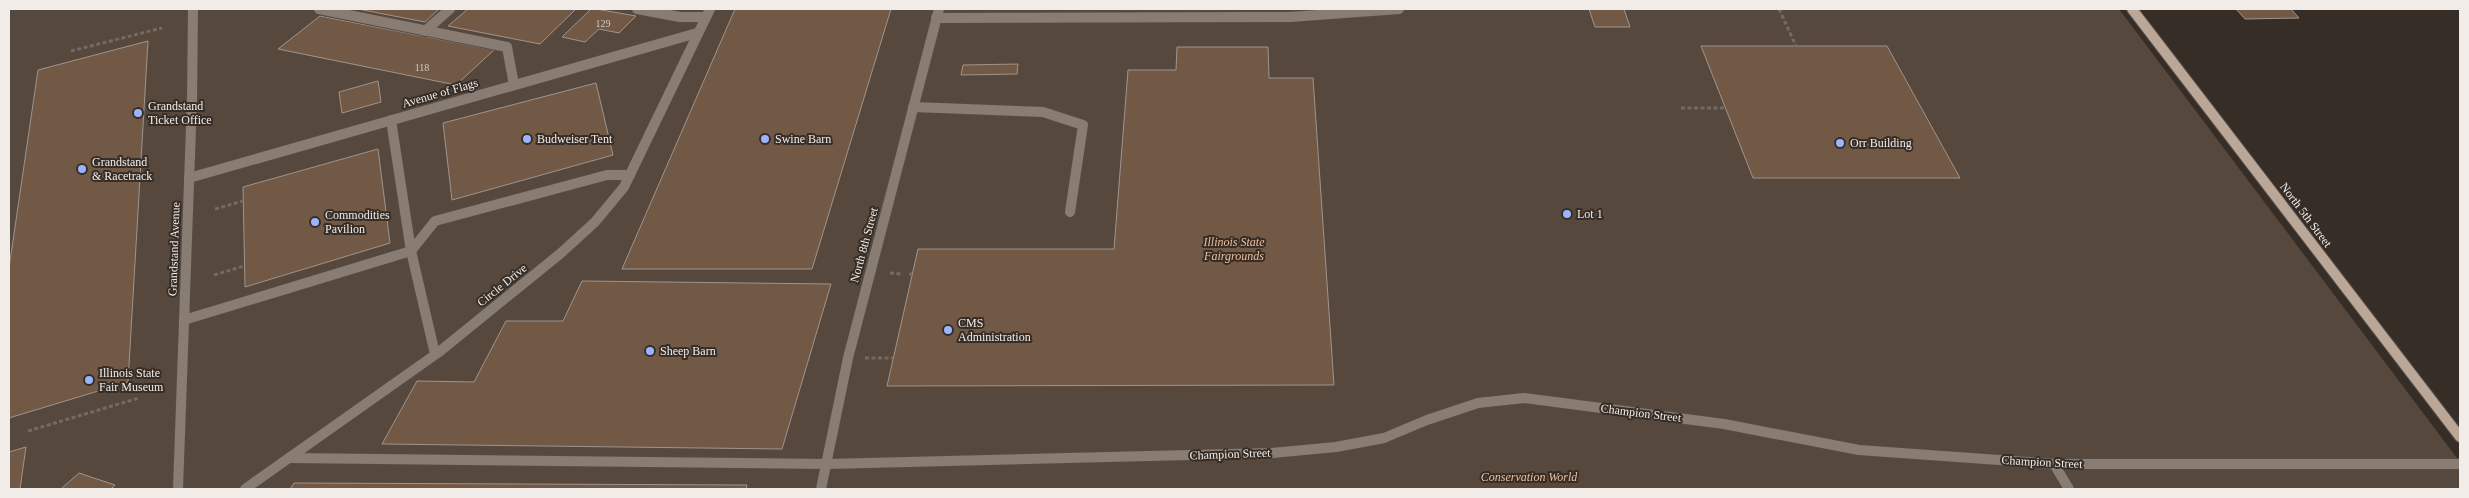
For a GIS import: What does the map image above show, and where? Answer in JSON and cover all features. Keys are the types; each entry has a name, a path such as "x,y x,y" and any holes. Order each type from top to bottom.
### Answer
{"main road":[{"name":"North 5th Street","path":"2132,9 2460,437"}],"street":[{"path":"318,9 507,47 514,85"},
{"path":"425,30 450,9"},
{"path":"637,9 680,17 706,17"},
{"name":"Circle Drive","path":"246,489 435,354 562,253 595,222 624,187 710,9"},
{"path":"938,14 1290,17 1399,9"},
{"name":"Grandstand Avenue","path":"178,489 196,10"},
{"name":"North 8th Street","path":"821,489 848,358 938,14"},
{"name":"Avenue of Flags","path":"189,178 697,33"},
{"path":"914,107 1044,112 1083,125 1070,212"},
{"path":"391,120 411,251 435,354"},
{"path":"184,320 411,251 435,221 607,175 630,175"},
{"name":"Champion Street","path":"289,458 827,464 1272,453 1336,447 1384,438 1427,420 1478,403 1524,398 1724,424 1859,450 2054,464 2460,464"},
{"path":"2054,464 2069,489"}],"path":[{"path":"1779,9 1796,46"},
{"path":"71,51 162,28"},
{"path":"1680,108 1726,108"},
{"path":"215,209 243,202"},
{"path":"214,275 244,266"},
{"path":"890,273 901,274"},
{"path":"864,358 893,358"},
{"path":"28,432 139,398"}],"green space":[{"name":"Illinois State Fairgrounds","path":"9,9 2119,9 2460,462 2460,489 9,489"}],"building":[{"path":"358,9 439,9 425,22"},
{"path":"468,9 576,9 540,44 448,26"},
{"path":"591,9 636,16 619,33 599,29 585,42 562,37"},
{"name":"Swine Barn","path":"735,9 891,9 812,269 622,269"},
{"path":"1589,9 1624,9 1630,27 1595,27"},
{"path":"2236,9 2291,9 2299,18 2245,19"},
{"path":"320,16 494,50 456,85 278,49"},
{"name":"Grandstand & Racetrack","path":"148,41 128,382 9,418 9,268 38,70"},
{"name":"Orr Building","path":"1701,46 1887,46 1960,178 1753,178"},
{"path":"1177,47 1268,47 1269,78 1313,78 1334,385 887,386 918,249 1114,249 1128,70 1176,70"},
{"path":"1018,64 1017,74 961,75 963,65"},
{"path":"378,81 381,102 342,113 339,92"},
{"name":"Budweiser Tent","path":"596,83 613,155 452,200 443,123"},
{"name":"Commodities Pavilion","path":"378,149 390,243 245,287 243,187"},
{"name":"Sheep Barn","path":"582,281 831,284 782,449 382,444 417,381 474,382 506,321 563,321"},
{"path":"26,447 20,489 9,489 9,452"},
{"path":"79,473 115,485 111,489 61,489"},
{"path":"294,483 747,485 746,489 290,489"}],"place":[{"name":"Grandstand Ticket Office","path":"138,113"},
{"name":"Budweiser Tent","path":"527,139"},
{"name":"Swine Barn","path":"765,139"},
{"name":"Orr Building","path":"1840,143"},
{"name":"Grandstand & Racetrack","path":"82,169"},
{"name":"Lot 1","path":"1567,214"},
{"name":"Commodities Pavilion","path":"315,222"},
{"name":"CMS Administration","path":"948,330"},
{"name":"Sheep Barn","path":"650,351"},
{"name":"Illinois State Fair Museum","path":"89,380"}],"park label":[{"name":"Conservation World","path":"1529,477"}]}
